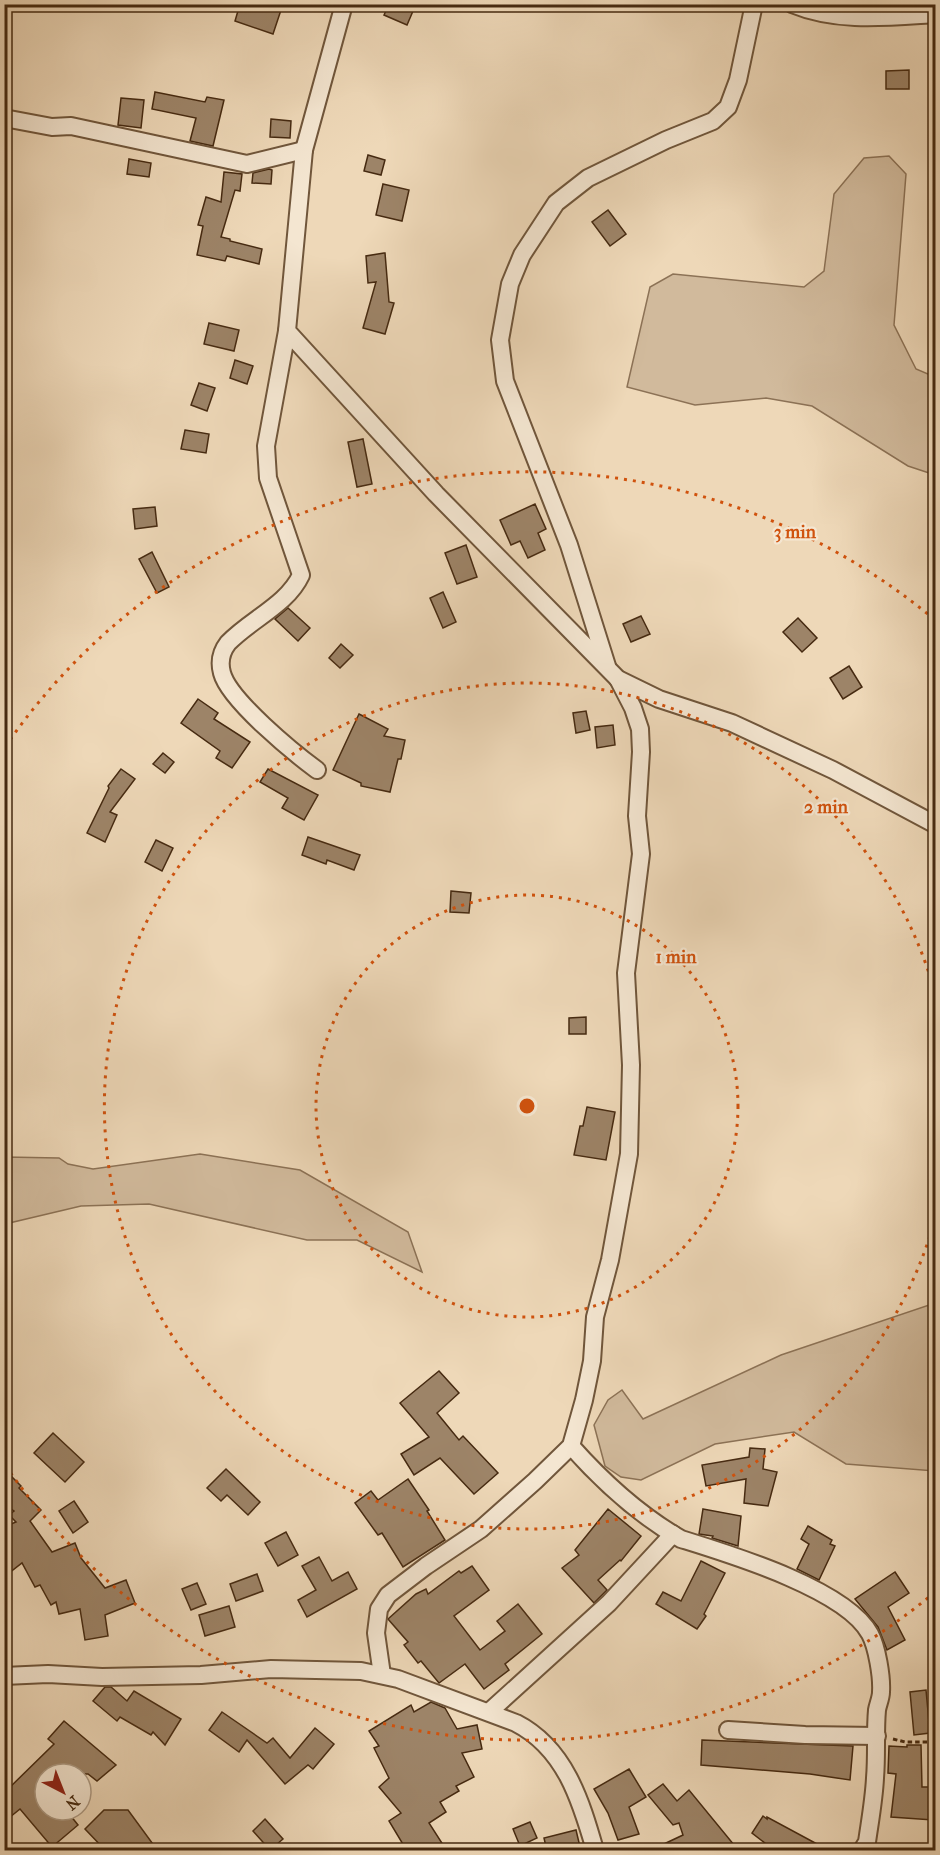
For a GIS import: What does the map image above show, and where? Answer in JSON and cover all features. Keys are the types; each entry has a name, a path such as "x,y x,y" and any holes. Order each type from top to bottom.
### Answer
{"street":[{"path":"317,770 282,744 237,697 222,675 220,658 227,644 294,590 301,575 268,478 266,446 287,331 304,150 344,4"},
{"path":"382,1675 376,1633 380,1609 388,1595 434,1560 481,1529 536,1481 570,1446 584,1400 592,1361 595,1317 610,1260 629,1154 631,1065 626,973 641,854 637,816 640,729 633,708 613,674 569,544 505,381 500,340 510,284 522,255 556,203 588,178 666,140 713,121 728,107 738,80 754,4"},
{"path":"792,4 818,14 837,17 936,14"},
{"path":"4,118 52,127 71,126 247,164 304,150"},
{"path":"287,331 436,494 613,674 659,699 732,723 833,770 936,825"},
{"path":"570,1446 632,1505 673,1534 681,1539 762,1565 792,1579 832,1600 858,1618 870,1634 879,1667 881,1692 877,1708 875,1779 867,1842 862,1851"},
{"path":"489,1712 609,1603 673,1534"},
{"path":"4,1676 201,1675 271,1669 362,1671 382,1675 489,1712 527,1729 554,1754 566,1770 595,1851"},
{"path":"728,1731 877,1736"}],"path":[{"path":"877,1736 905,1743 936,1742"}],"shaded area":[{"path":"889,156 906,174 894,325 916,369 935,377 935,475 908,466 812,406 766,398 695,405 627,387 650,287 673,274 804,287 824,271 834,194 864,158"},
{"path":"200,1154 300,1170 408,1232 422,1272 357,1240 307,1240 149,1204 81,1206 5,1224 5,1157 59,1158 68,1164 93,1169"},
{"path":"935,1303 935,1471 846,1464 794,1432 715,1444 641,1480 621,1477 605,1466 594,1425 608,1400 622,1390 643,1419 781,1355"}],"building":[{"path":"240,4 283,4 273,34 235,21"},
{"path":"389,4 416,4 407,25 384,15"},
{"path":"909,70 909,89 886,89 886,71"},
{"path":"155,92 205,102 207,97 224,100 213,146 190,141 196,118 152,109"},
{"path":"121,98 144,100 141,128 118,125"},
{"path":"271,119 291,121 290,138 270,137"},
{"path":"368,155 385,160 381,175 364,171"},
{"path":"129,159 151,163 149,177 127,174"},
{"path":"272,170 271,184 252,183 253,173"},
{"path":"224,172 242,174 240,191 235,190 221,237 262,249 259,264 227,256 225,261 197,255 203,226 198,225 206,197 221,202"},
{"path":"383,184 409,190 402,221 376,215"},
{"path":"608,210 626,234 610,246 592,222"},
{"path":"385,253 389,302 394,303 385,334 363,328 376,282 368,283 366,256"},
{"path":"209,323 239,330 234,351 204,344"},
{"path":"235,360 253,366 247,384 230,378"},
{"path":"199,383 215,388 207,411 191,405"},
{"path":"185,430 209,434 206,453 181,449"},
{"path":"363,439 372,484 357,487 348,442"},
{"path":"535,504 546,529 538,533 545,550 528,558 520,541 511,545 500,520"},
{"path":"155,507 157,526 135,529 133,509"},
{"path":"466,545 477,577 457,584 445,553"},
{"path":"152,552 169,587 157,593 139,559"},
{"path":"443,592 456,622 443,628 430,598"},
{"path":"288,608 310,628 298,641 275,619"},
{"path":"641,616 650,634 631,642 623,624"},
{"path":"798,618 817,638 802,652 783,632"},
{"path":"341,644 353,655 340,668 329,658"},
{"path":"849,666 862,687 843,699 830,678"},
{"path":"198,699 218,713 214,719 250,742 232,768 216,758 220,751 181,723"},
{"path":"586,711 590,730 576,733 573,713"},
{"path":"359,714 388,729 384,736 405,740 390,792 361,786 361,783 333,770"},
{"path":"613,725 615,745 597,748 595,727"},
{"path":"163,753 174,762 165,773 153,764"},
{"path":"121,769 135,779 110,812 117,815 105,842 87,833 108,786"},
{"path":"268,769 318,795 304,820 282,808 288,798 260,782"},
{"path":"308,837 360,855 354,870 327,860 326,864 302,855"},
{"path":"156,840 173,848 162,871 145,862"},
{"path":"451,891 471,893 469,913 450,912"},
{"path":"586,1017 586,1034 569,1034 569,1018"},
{"path":"587,1107 615,1112 606,1160 574,1155"},
{"path":"439,1371 459,1393 437,1413 459,1440 463,1436 498,1473 474,1494 440,1458 414,1475 401,1454 429,1437 400,1403"},
{"path":"53,1433 84,1462 65,1482 34,1453"},
{"path":"750,1448 765,1449 763,1469 777,1472 768,1506 744,1503 746,1479 706,1486 702,1465 749,1457"},
{"path":"4,1469 41,1510 30,1521 52,1552 75,1543 81,1558 105,1588 126,1580 135,1603 105,1615 108,1636 85,1640 80,1609 59,1614 56,1602 51,1605 40,1585 35,1587 22,1563 4,1577 4,1527 16,1522 9,1515 14,1511 4,1504"},
{"path":"226,1469 260,1502 248,1515 227,1495 221,1501 207,1488"},
{"path":"408,1479 429,1510 427,1511 445,1540 403,1567 382,1533 378,1535 355,1503 371,1491 378,1500"},
{"path":"74,1501 88,1522 73,1533 59,1511"},
{"path":"608,1509 641,1536 621,1561 598,1580 607,1590 594,1603 562,1568 579,1555 575,1550"},
{"path":"703,1509 741,1516 738,1546 712,1538 713,1536 699,1534"},
{"path":"808,1526 832,1540 830,1544 835,1546 819,1580 797,1569 809,1544 801,1539"},
{"path":"286,1532 298,1555 278,1566 265,1543"},
{"path":"319,1557 332,1581 348,1572 357,1589 307,1617 298,1600 316,1590 302,1566"},
{"path":"701,1561 725,1573 704,1614 706,1616 697,1629 656,1604 663,1592 681,1601"},
{"path":"472,1566 489,1590 454,1616 480,1650 505,1631 497,1621 518,1604 542,1634 505,1664 509,1670 484,1689 465,1664 439,1683 421,1661 418,1663 404,1645 408,1642 388,1619 416,1594 426,1589 428,1594 459,1571 461,1573"},
{"path":"895,1572 909,1593 888,1607 905,1640 887,1650 878,1627 855,1599"},
{"path":"257,1574 263,1591 236,1601 230,1584"},
{"path":"197,1583 206,1604 191,1610 182,1589"},
{"path":"229,1606 235,1627 205,1636 199,1615"},
{"path":"105,1687 111,1687 127,1701 134,1691 181,1719 165,1745 153,1732 151,1735 120,1717 117,1721 93,1701"},
{"path":"926,1690 930,1733 914,1735 910,1692"},
{"path":"431,1702 445,1708 457,1729 477,1725 482,1749 462,1753 474,1777 456,1786 459,1791 440,1802 446,1812 429,1823 447,1851 407,1851 389,1821 401,1813 379,1787 389,1778 374,1748 379,1746 369,1731 411,1705 414,1712"},
{"path":"222,1712 267,1743 273,1738 290,1758 315,1728 334,1744 313,1769 308,1765 285,1784 247,1740 239,1752 209,1730"},
{"path":"64,1721 116,1765 97,1781 93,1778 93,1762 36,1762 54,1744 48,1739"},
{"path":"702,1740 853,1746 850,1780 810,1774 701,1765"},
{"path":"907,1745 921,1745 922,1787 934,1787 933,1820 891,1817 896,1774 888,1773 889,1746 907,1747"},
{"path":"33,1765 33,1822 76,1822 78,1825 52,1847 20,1809 4,1822 4,1793"},
{"path":"629,1769 646,1797 629,1807 639,1834 618,1840 608,1813 594,1789"},
{"path":"663,1784 677,1801 689,1790 739,1851 649,1851 683,1835 679,1823 673,1825 648,1795"},
{"path":"104,1810 128,1810 158,1851 106,1851 85,1829"},
{"path":"763,1816 830,1851 775,1851 752,1833"},
{"path":"265,1819 283,1839 270,1850 253,1831"},
{"path":"530,1822 537,1838 520,1846 513,1829"},
{"path":"576,1830 581,1851 547,1851 544,1838"}]}
